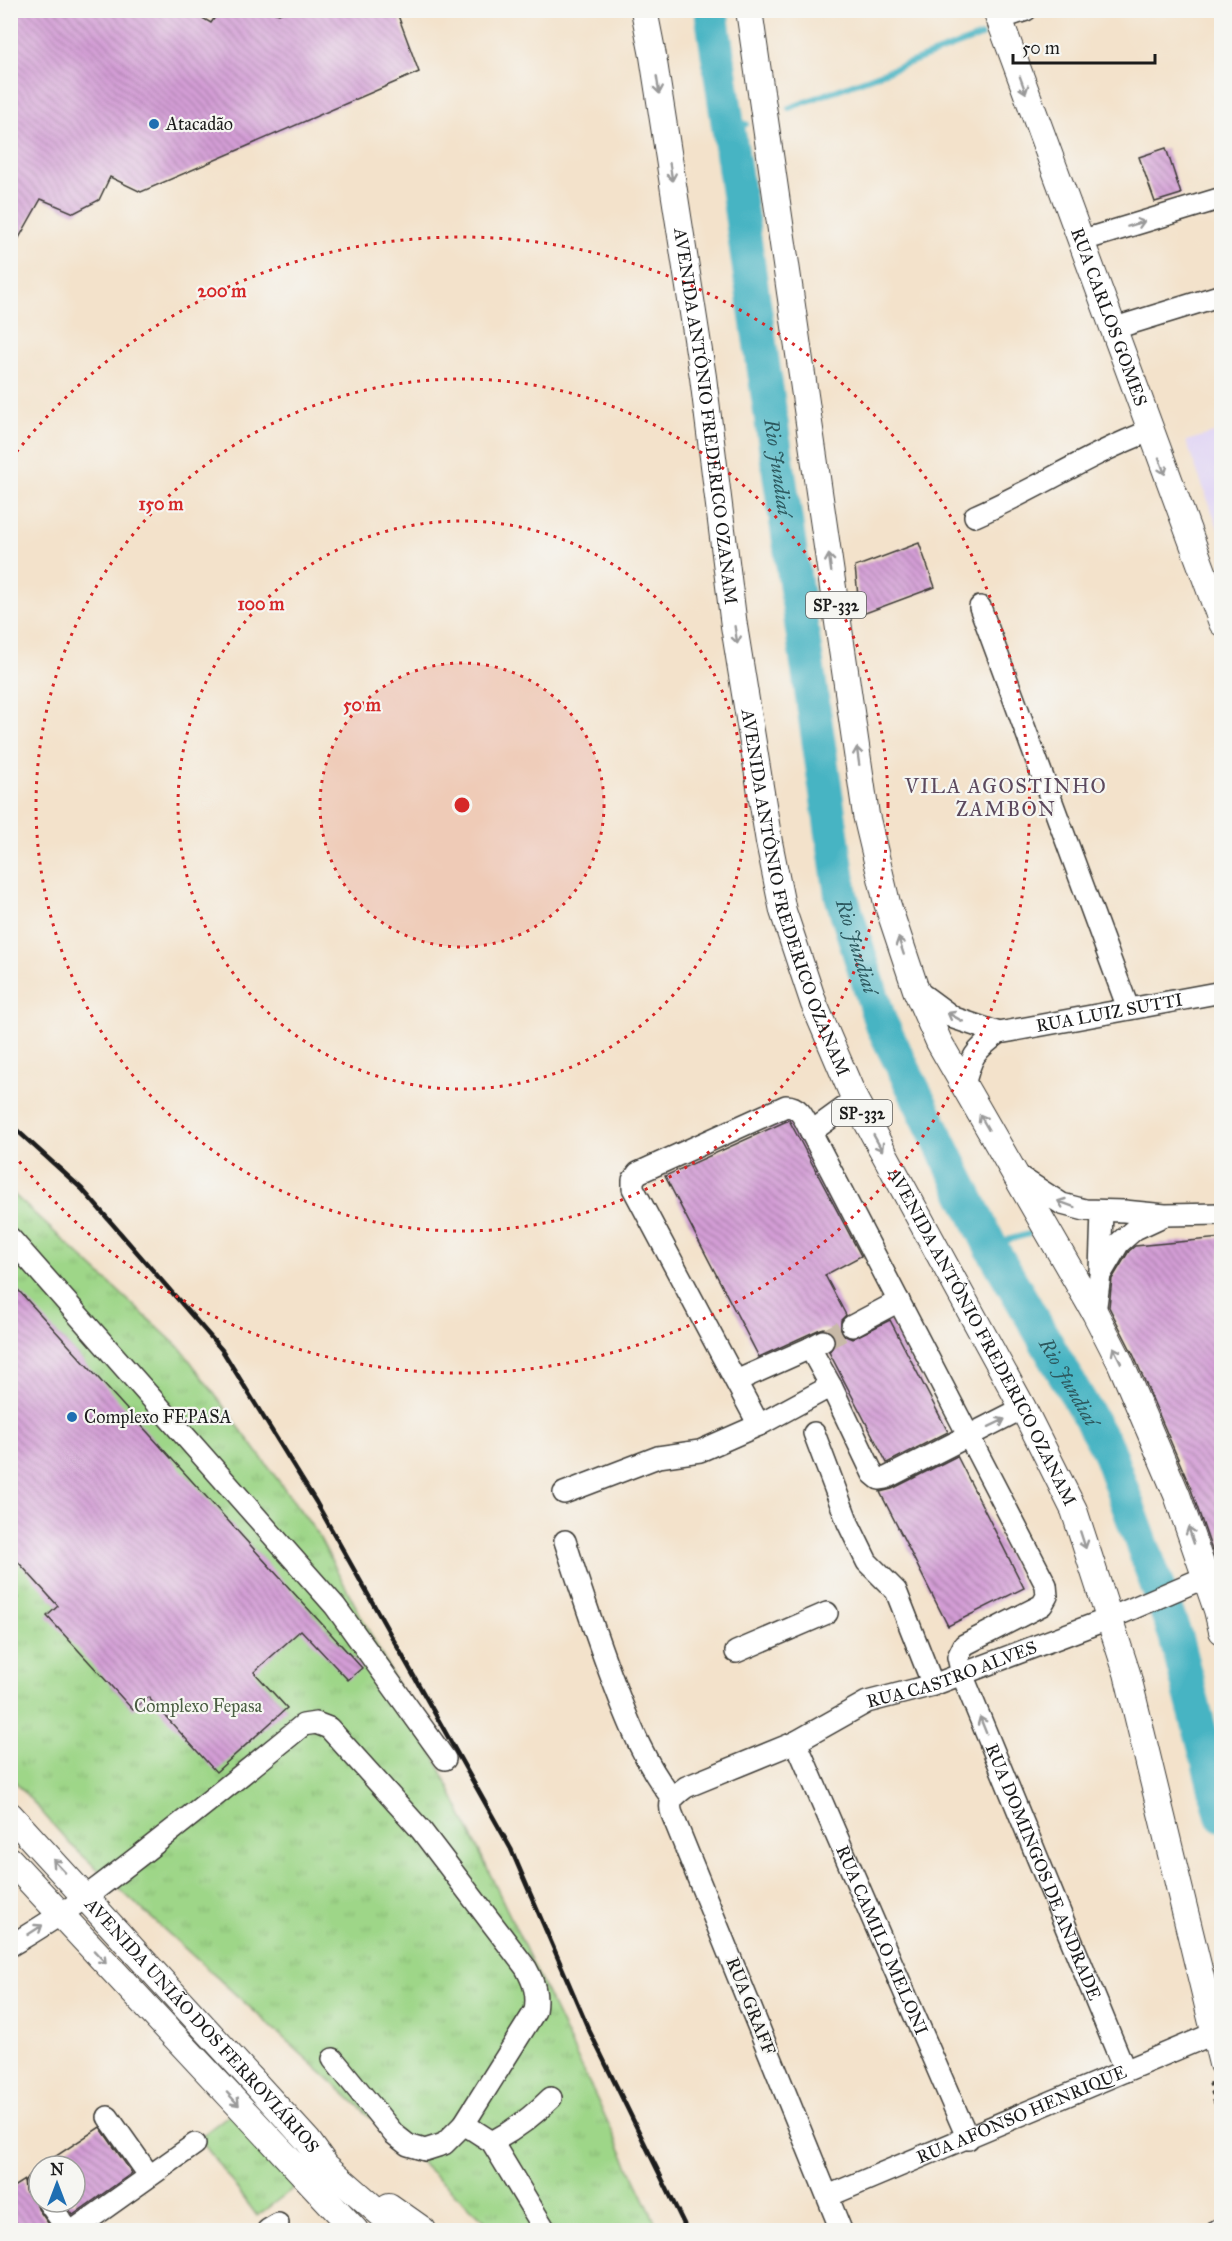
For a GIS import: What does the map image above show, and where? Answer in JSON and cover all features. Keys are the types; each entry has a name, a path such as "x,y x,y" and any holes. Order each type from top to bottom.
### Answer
{"main road":[{"name":"AVENIDA ANTÔNIO FREDERICO OZANAM","path":"644,10 703,377 734,626 769,842 783,911 814,1004 855,1100 1023,1408 1074,1510 1117,1615 1127,1673 1215,2033 1215,2070"},
{"name":"SP-332","path":"750,12 866,815 887,903 916,990 939,1042 1095,1313 1120,1362 1178,1495 1221,1631"},
{"name":"RUA CARLOS GOMES","path":"997,15 1221,623"},
{"name":"AVENIDA UNIÃO DOS FERROVIÁRIOS","path":"10,1815 308,2141 326,2166 399,2230"},
{"name":"AVENIDA UNIÃO DOS FERROVIÁRIOS","path":"10,1860 349,2224"},
{"path":"308,2141 361,2186 423,2230"},
{"path":"349,2224 369,2230"}],"street":[{"path":"997,15 1026,10"},
{"path":"1080,241 1221,198"},
{"path":"1112,329 1221,295"},
{"path":"975,516 1012,500 1114,445 1150,431"},
{"path":"980,607 1128,1008"},
{"name":"RUA LUIZ SUTTI","path":"916,990 954,1018 999,1033 1221,992"},
{"path":"964,1086 970,1062 981,1047 999,1033"},
{"path":"811,1132 855,1100"},
{"path":"759,1425 633,1188 633,1180 638,1173 786,1106 794,1106 799,1110 811,1132 1046,1585 1047,1596 1042,1605 964,1645 958,1657 962,1674"},
{"path":"1014,1172 1062,1204 1085,1210 1165,1215 1221,1214"},
{"path":"1095,1313 1100,1275 1102,1211"},
{"path":"1100,1275 1119,1243 1135,1229 1165,1215"},
{"path":"10,1238 335,1606 445,1760"},
{"path":"852,1326 899,1301"},
{"path":"736,1381 817,1344 831,1386 873,1474 879,1479 886,1478 1023,1408"},
{"path":"564,1493 658,1457 700,1451 759,1425 831,1386"},
{"path":"814,1433 848,1523 867,1562 896,1591 933,1685"},
{"path":"565,1541 593,1631 645,1758 679,1793"},
{"name":"RUA CASTRO ALVES","path":"679,1793 796,1742 867,1702 933,1685 1117,1615 1205,1577"},
{"path":"736,1652 827,1612"},
{"name":"RUA DOMINGOS DE ANDRADE","path":"962,1674 1125,2071"},
{"path":"10,1946 86,1896 161,1840 303,1725 316,1723 329,1728 421,1830 526,1968 534,1982 537,1998 535,2010 464,2124 444,2144 425,2150 408,2145 394,2134 333,2059"},
{"name":"RUA CAMILO MELONI","path":"796,1742 968,2139"},
{"name":"RUA GRAFF","path":"679,1793 670,1807 672,1814 841,2230"},
{"name":"RUA AFONSO HENRIQUE","path":"828,2196 968,2139 1215,2033"},
{"path":"492,2142 532,2118 551,2098"},
{"path":"108,2118 149,2175"},
{"path":"464,2124 492,2142 545,2230"},
{"path":"74,2230 195,2144"},
{"path":"57,2214 68,2230"}],"path":[{"path":"1215,2070 1221,2131"}],"shaded area":[{"path":"1222,431 1221,536 1186,441"}],"green space":[{"name":"Complexo Fepasa","path":"10,1191 182,1350 317,1533 425,1737 659,2230 495,2230 70,1844 11,1777"},
{"path":"235,2110 299,2184 257,2216 199,2138"}],"building":[{"name":"Atacadão","path":"10,10 189,10 211,23 220,10 267,10 279,14 287,10 396,10 419,72 141,192 110,177 99,200 74,213 41,199 10,254"},
{"path":"1166,148 1181,194 1155,202 1139,157"},
{"path":"919,543 935,587 860,615 855,567"},
{"path":"789,1120 861,1256 825,1275 846,1315 841,1320 841,1331 852,1339 890,1320 948,1432 887,1463 829,1352 836,1342 834,1334 824,1328 759,1357 665,1176"},
{"path":"1221,1238 1221,1558 1215,1559 1191,1489 1134,1356 1109,1307 1112,1279 1129,1251 1135,1246"},
{"name":"Complexo FEPASA","path":"10,1281 362,1668 348,1680 301,1630 254,1672 287,1708 216,1772 148,1697 133,1710 47,1616 58,1606 10,1553"},
{"path":"957,1456 1024,1588 948,1626 880,1492 892,1489"},
{"path":"100,2127 132,2173 87,2205 87,2154 59,2154"},
{"path":"24,2180 27,2193 27,2214 42,2214 53,2230 21,2230 10,2214 10,2189"}],"waterway":[{"name":"Rio Jundiaí","path":"711,10 841,895 880,1021 990,1245 1107,1448 1175,1635 1222,1815"},
{"path":"789,108 981,36"},
{"path":"728,131 746,124"},
{"path":"990,1245 1029,1234"}],"tunnel":[{"path":"823,1341 852,1326"}],"railway":[{"path":"10,1124 82,1189 222,1350 316,1502 511,1849 588,2028 687,2230"},
{"path":"10,1592 16,1598"}],"place":[{"name":"Atacadão","path":"154,124"},
{"name":"Complexo FEPASA","path":"72,1417"}],"district":[{"name":"VILA AGOSTINHO ZAMBON","path":"1006,798"}]}
